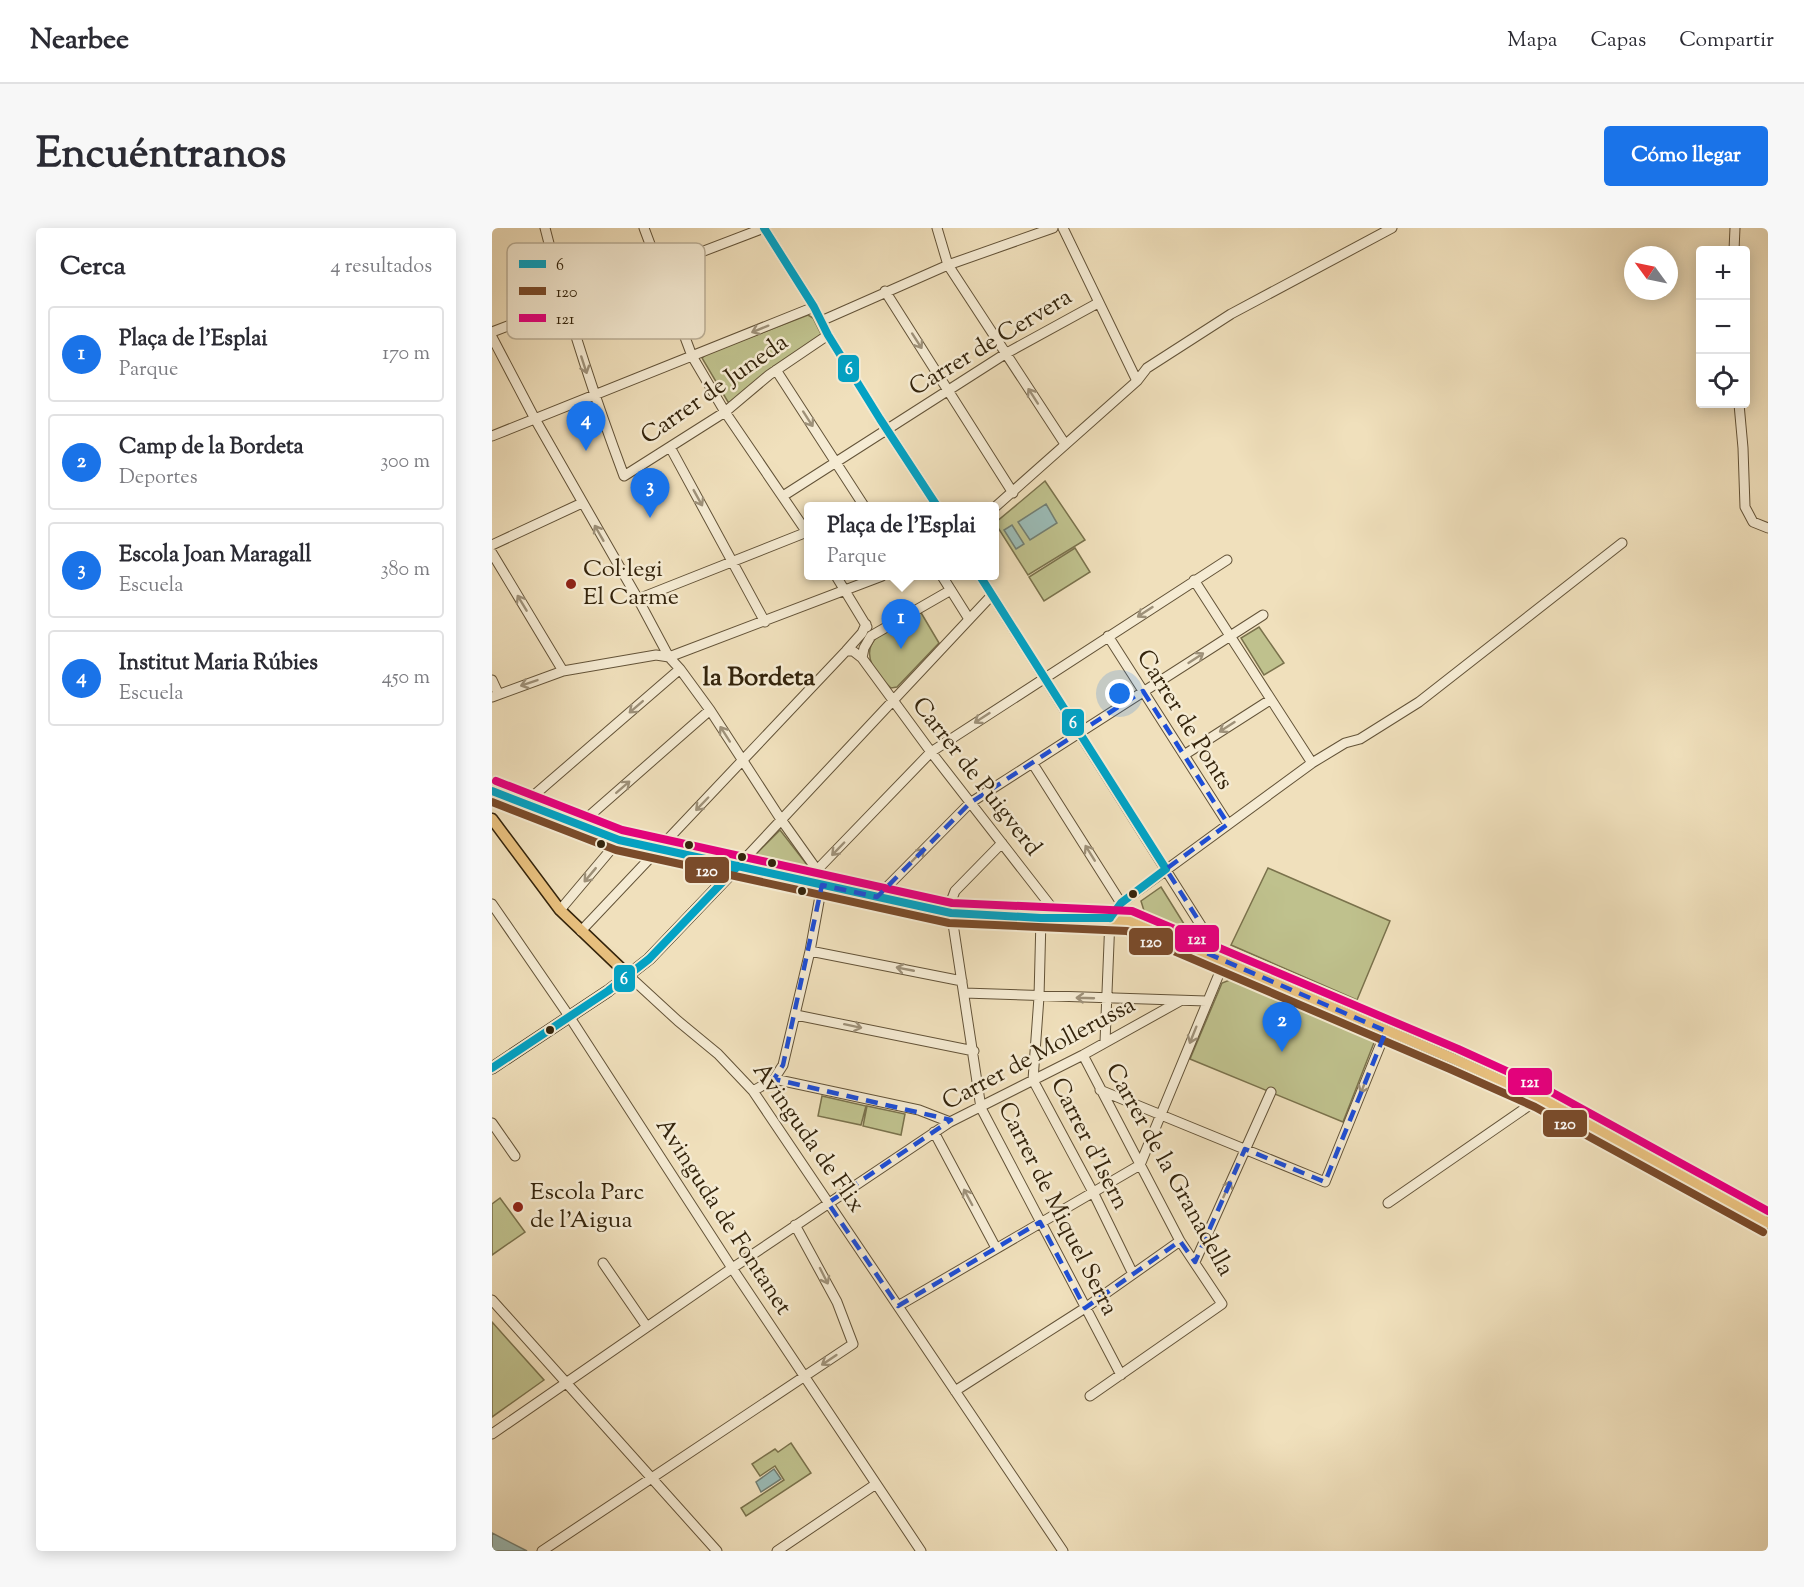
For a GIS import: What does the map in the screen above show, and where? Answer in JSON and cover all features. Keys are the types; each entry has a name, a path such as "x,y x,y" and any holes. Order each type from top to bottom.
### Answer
{"main road":[{"path":"492,790 619,840 951,913 1041,918 1110,918 1142,925 1540,1098 1767,1221"},
{"name":"Avinguda de Flix","path":"492,819 560,910 628,975"},
{"path":"492,1068 649,959 738,866"}],"street":[{"path":"545,228 549,243"},
{"path":"644,228 650,243"},
{"path":"705,251 764,228 886,429 934,502"},
{"path":"937,228 948,265 1065,444"},
{"path":"821,321 948,265 1053,228"},
{"path":"1063,228 1137,381"},
{"path":"999,504 1137,381 1147,368 1231,314 1392,228"},
{"path":"1734,246 1735,228"},
{"path":"885,291 1013,493"},
{"name":"Carrer de Cervera","path":"836,461 1005,354 1098,303"},
{"path":"492,436 814,307"},
{"path":"492,332 507,326"},
{"name":"Carrer de Juneda","path":"594,394 624,476 725,412 776,370 828,335"},
{"path":"492,337 535,419 669,657 710,710 780,818 817,870 819,884 810,951 783,1065 774,1079 753,1091"},
{"path":"576,339 594,394"},
{"path":"686,339 692,356 725,412 804,527"},
{"path":"776,370 861,502"},
{"path":"1739,408 1745,507 1753,522 1768,528"},
{"path":"670,447 765,622"},
{"path":"783,496 836,461"},
{"path":"492,545 582,503"},
{"path":"638,599 804,535"},
{"path":"1105,1042 1110,918 1121,903 1312,763 1344,743 1360,739 1419,702 1622,543"},
{"path":"492,553 563,671"},
{"path":"817,870 931,752 1227,560"},
{"path":"839,580 871,636"},
{"path":"492,680 495,695 563,671 656,655 669,657 872,580"},
{"path":"945,580 969,619"},
{"path":"898,1306 1140,1165 1224,962 983,580"},
{"path":"1194,580 1312,763"},
{"path":"846,651 853,651 862,658 864,648 871,636 951,590"},
{"path":"738,866 780,818 992,595"},
{"path":"878,897 970,802 1033,764 1263,615"},
{"path":"581,931 846,651 862,633 866,624"},
{"name":"Carrer de Ponts","path":"1108,636 1228,824"},
{"name":"Carrer de Puigverd","path":"862,658 931,752 1060,918"},
{"path":"525,803 680,669"},
{"path":"1184,755 1270,700"},
{"path":"579,825 710,710"},
{"path":"1033,764 1121,903"},
{"path":"560,910 619,840"},
{"path":"951,913 950,904 955,891 1002,843"},
{"name":"Avinguda de Fontanet","path":"492,904 569,1016 732,1268 921,1551"},
{"name":"Carrer de Miquel Serra","path":"951,913 981,1108 1121,1375"},
{"name":"Carrer d'Isern","path":"1041,918 1039,997 1033,1080 1093,1192 1133,1274"},
{"path":"1194,948 1204,929"},
{"path":"810,951 962,981"},
{"name":"Avinguda de Flix","path":"628,975 718,1054 753,1091 1063,1551"},
{"path":"964,993 1206,1001"},
{"name":"Carrer de Mollerussa","path":"492,1434 934,1132 1083,1055 1180,1001"},
{"path":"796,1014 974,1051"},
{"path":"1100,1090 1325,1182 1386,1030"},
{"name":"Carrer de la Granadella","path":"1083,1055 1180,1241 1222,1304 1121,1375"},
{"path":"774,1079 919,1110 950,1122"},
{"path":"1194,1262 1270,1092"},
{"path":"1388,1203 1540,1098"},
{"path":"492,1124 515,1156"},
{"path":"934,1132 996,1248"},
{"path":"544,1550 853,1344 837,1302 795,1225"},
{"path":"955,1391 1085,1308 1180,1241"},
{"path":"603,1263 647,1326"},
{"path":"492,1300 654,1478 717,1551"},
{"path":"1090,1396 1121,1375"},
{"path":"777,1551 876,1484"}],"highlighted area":[{"path":"1143,691 1228,824 1166,869 1204,929 1195,948 1386,1031 1325,1182 1245,1149 1195,1262 1180,1241 1085,1308 1040,1222 898,1306 828,1203 951,1120 774,1079 783,1065 822,885 877,897 970,803"}],"green space":[{"path":"808,315 813,318 822,336 732,402 728,402 702,358 707,354"},
{"path":"1045,481 1085,540 1028,575 999,529 999,520"},
{"path":"1075,548 1090,572 1044,601 1029,577"},
{"path":"920,611 939,643 897,687 891,688 880,678 872,665 871,645 876,638"},
{"path":"1259,627 1284,663 1264,675 1241,638"},
{"path":"780,830 808,866 810,872 808,875 752,863 752,858"},
{"path":"1268,868 1390,921 1357,1000 1231,945"},
{"path":"1161,887 1189,932 1145,914 1141,901"},
{"path":"1240,976 1377,1035 1343,1122 1190,1059 1222,983"},
{"path":"822,1096 866,1106 861,1125 818,1116"},
{"path":"867,1106 905,1114 901,1135 863,1126"},
{"path":"500,1198 525,1232 492,1255 492,1204"},
{"path":"492,1322 544,1380 492,1417"},
{"path":"791,1443 811,1473 746,1516 741,1508 784,1480 775,1466 760,1476 752,1464 775,1449 778,1452"}],"water":[{"path":"1046,504 1057,523 1030,540 1018,522"},
{"path":"1012,525 1024,544 1016,549 1004,530"},
{"path":"774,1469 781,1479 761,1492 756,1482"},
{"path":"492,1533 527,1551 492,1551"}],"transit line":[{"name":"6","path":"764,228 880,419 934,502"},
{"name":"6","path":"983,580 1166,869"},
{"name":"121","path":"496,781 622,830 952,903 1132,911 1458,1049 1544,1088 1768,1211"},
{"name":"6","path":"492,791 619,840 951,913 1041,918 1110,918"},
{"name":"120","path":"492,802 616,850 949,923 1127,931 1535,1107 1763,1232"},
{"name":"6","path":"492,1068 608,991 649,959 738,866"},
{"name":"6","path":"1110,918 1121,903 1166,869"}],"place":[{"name":"Institut Maria Rúbies","path":"586,451"},
{"name":"Escola Joan Maragall","path":"650,518"},
{"name":"Col·legi El Carme","path":"571,584"},
{"name":"Plaça de l'Esplai","path":"901,649"},
{"name":"Camp de la Bordeta","path":"1282,1052"},
{"name":"Escola Parc de l'Aigua","path":"518,1207"}],"district":[{"name":"la Bordeta","path":"759,678"}]}
